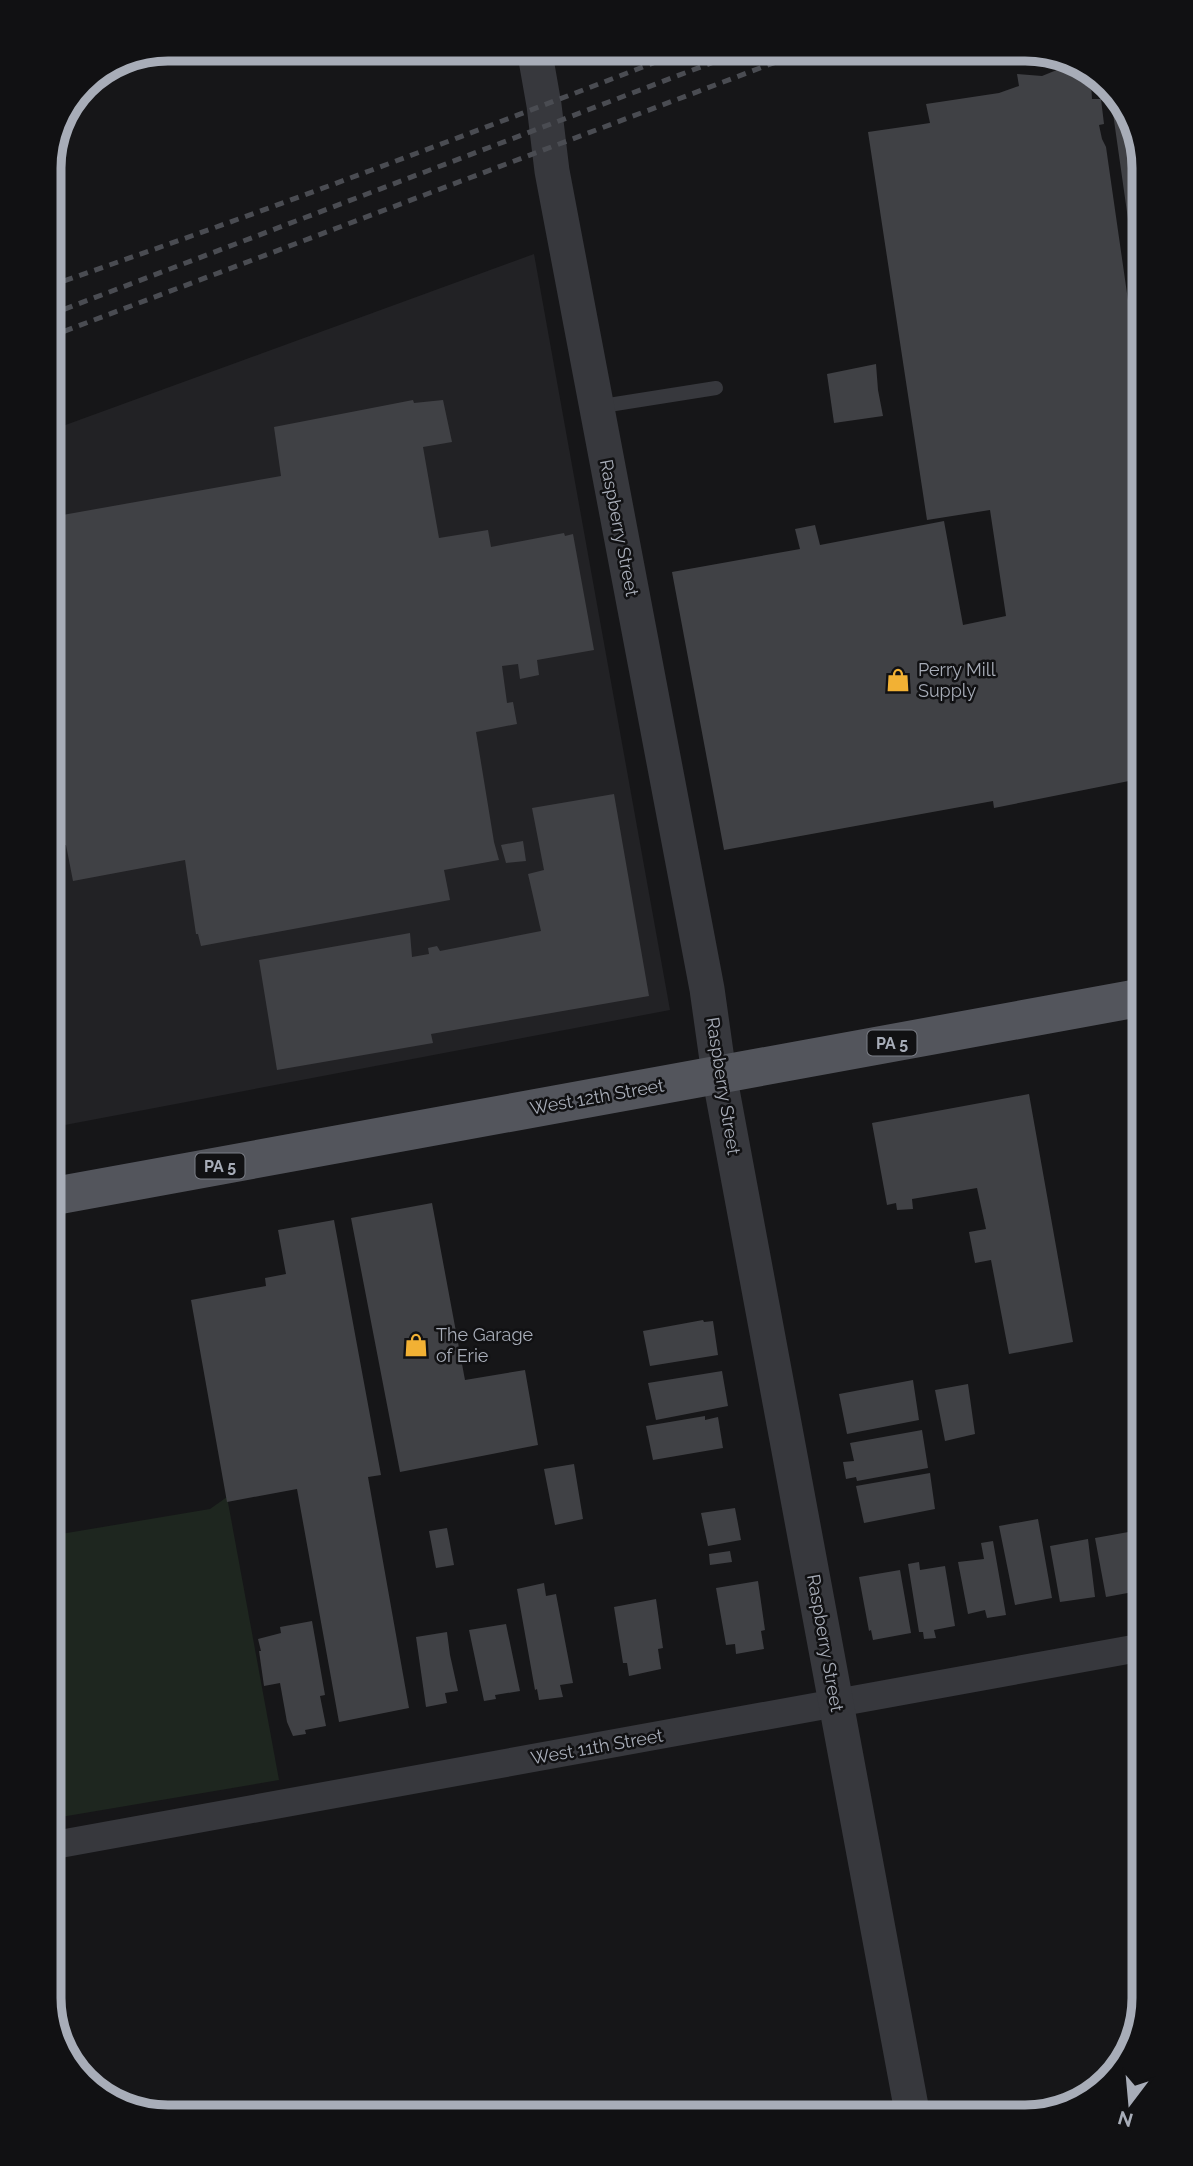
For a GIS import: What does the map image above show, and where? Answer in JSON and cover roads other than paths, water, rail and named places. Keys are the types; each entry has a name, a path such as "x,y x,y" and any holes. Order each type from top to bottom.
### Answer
{"main road":[{"name":"West 12th Street","path":"61,1195 1132,999"}],"street":[{"name":"Raspberry Street","path":"536,61 552,171 707,989 719,1074 911,2105"},
{"name":"West 11th Street","path":"61,1844 1132,1649"}],"lane":[{"path":"596,407 716,388"}],"railway":[{"path":"61,282 365,172 658,61"},
{"path":"61,310 716,61"},
{"path":"61,332 779,61"}],"place":[{"name":"Perry Mill Supply","path":"898,680"},
{"name":"The Garage of Erie","path":"416,1345"}]}
